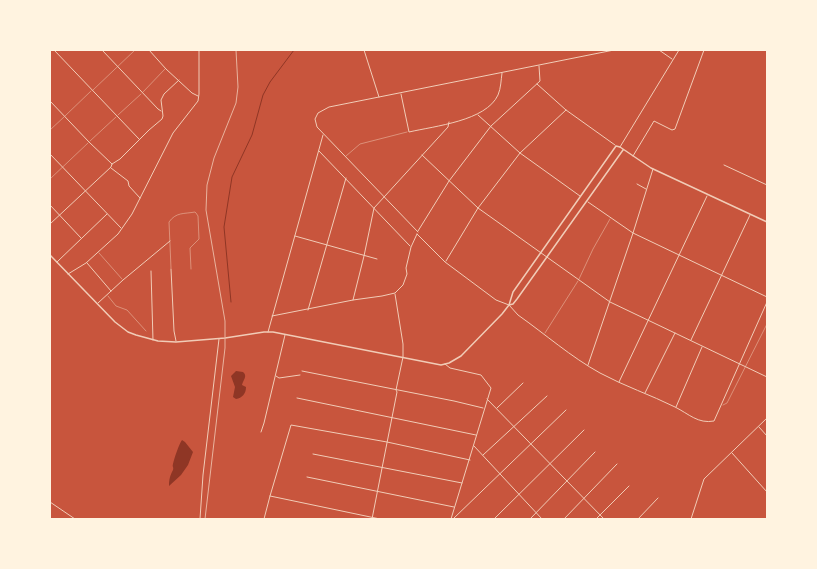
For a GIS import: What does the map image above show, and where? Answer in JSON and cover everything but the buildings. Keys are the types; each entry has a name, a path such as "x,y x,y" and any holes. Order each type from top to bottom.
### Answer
{"street":[{"path":"54,50 139,140"},
{"path":"102,50 158,110 162,111"},
{"path":"149,50 192,94 198,97"},
{"path":"68,274 86,263 118,234 132,214 173,133 183,118 195,106 198,97 199,50"},
{"path":"364,50 379,98"},
{"path":"614,50 329,107 318,113 315,119 317,127 323,135 345,156 445,262 496,300 509,305 518,315 588,366 619,382 676,407 697,420 706,422 714,421 767,302"},
{"path":"659,50 673,59"},
{"path":"620,147 678,50"},
{"path":"633,156 654,121 672,130 676,129 703,50"},
{"path":"272,316 353,300 382,296 395,293 403,286 407,274 406,268 411,247 417,233 449,181 491,126 540,81 539,65"},
{"path":"400,93 409,132 477,115 494,101 499,94 502,73"},
{"path":"50,224 111,167 112,164 120,159 162,119 161,100 164,94 179,80"},
{"path":"537,84 566,110 616,146 620,147 653,169 767,222"},
{"path":"50,101 112,164"},
{"path":"445,262 478,208 520,153 566,110"},
{"path":"477,115 520,153 580,197"},
{"path":"353,300 374,208 448,127 450,122"},
{"path":"268,332 323,135"},
{"path":"50,255 115,322 128,332 153,340 176,342 219,339 268,332 441,365 450,363 461,356 502,314 509,305 513,292 616,146"},
{"path":"319,150 411,247"},
{"path":"509,305 515,302 623,150"},
{"path":"50,154 122,228"},
{"path":"422,155 478,208 610,302 767,377"},
{"path":"724,165 767,185"},
{"path":"111,167 128,181 129,186 141,198"},
{"path":"588,366 653,169"},
{"path":"308,310 346,178"},
{"path":"637,184 647,190"},
{"path":"619,382 708,195"},
{"path":"587,201 633,233 767,297"},
{"path":"50,205 82,239"},
{"path":"57,262 108,214"},
{"path":"691,340 750,214"},
{"path":"295,236 378,259"},
{"path":"97,304 170,241"},
{"path":"86,263 111,291"},
{"path":"171,270 174,331 176,342"},
{"path":"151,271 153,340"},
{"path":"372,518 397,392 396,390 402,357 403,344 395,293"},
{"path":"645,394 675,333"},
{"path":"260,432 264,424 285,335"},
{"path":"200,519 203,475 219,339"},
{"path":"676,407 703,346"},
{"path":"445,364 450,368 481,375 490,388 452,519"},
{"path":"302,371 454,401 484,409"},
{"path":"276,376 279,378 300,375"},
{"path":"496,408 523,383"},
{"path":"483,455 547,396"},
{"path":"297,398 477,436"},
{"path":"487,399 604,519"},
{"path":"452,519 566,410"},
{"path":"691,519 704,479 767,418"},
{"path":"264,519 291,425 387,442 470,460"},
{"path":"758,426 767,436"},
{"path":"494,519 584,430"},
{"path":"474,446 542,519"},
{"path":"530,519 595,452"},
{"path":"731,453 767,492"},
{"path":"313,454 462,484"},
{"path":"564,519 617,464"},
{"path":"307,477 455,507"},
{"path":"596,519 629,486"},
{"path":"270,496 380,519"},
{"path":"638,519 658,498"},
{"path":"50,502 75,519"}],"lane":[{"path":"50,130 135,50"},
{"path":"50,179 166,69"},
{"path":"345,156 360,144 409,132"},
{"path":"171,270 169,222 179,213 196,213 198,216 199,239 190,248 191,269"},
{"path":"544,334 579,279 593,249 611,218"},
{"path":"98,252 123,280"},
{"path":"107,295 116,306 127,310 146,331"},
{"path":"722,405 727,403 767,324"}],"shaded area":[{"path":"236,371 243,372 245,377 242,385 246,387 243,395 236,399 233,397 235,387 231,376"},
{"path":"182,440 193,452 188,465 181,475 169,486 174,462"}],"waterway":[{"path":"231,302 224,227 232,177 252,135 263,95 270,82 294,50"}],"railway":[{"path":"205,519 225,348 225,321 206,210 207,185 214,158 236,103 238,87 236,50"}]}
